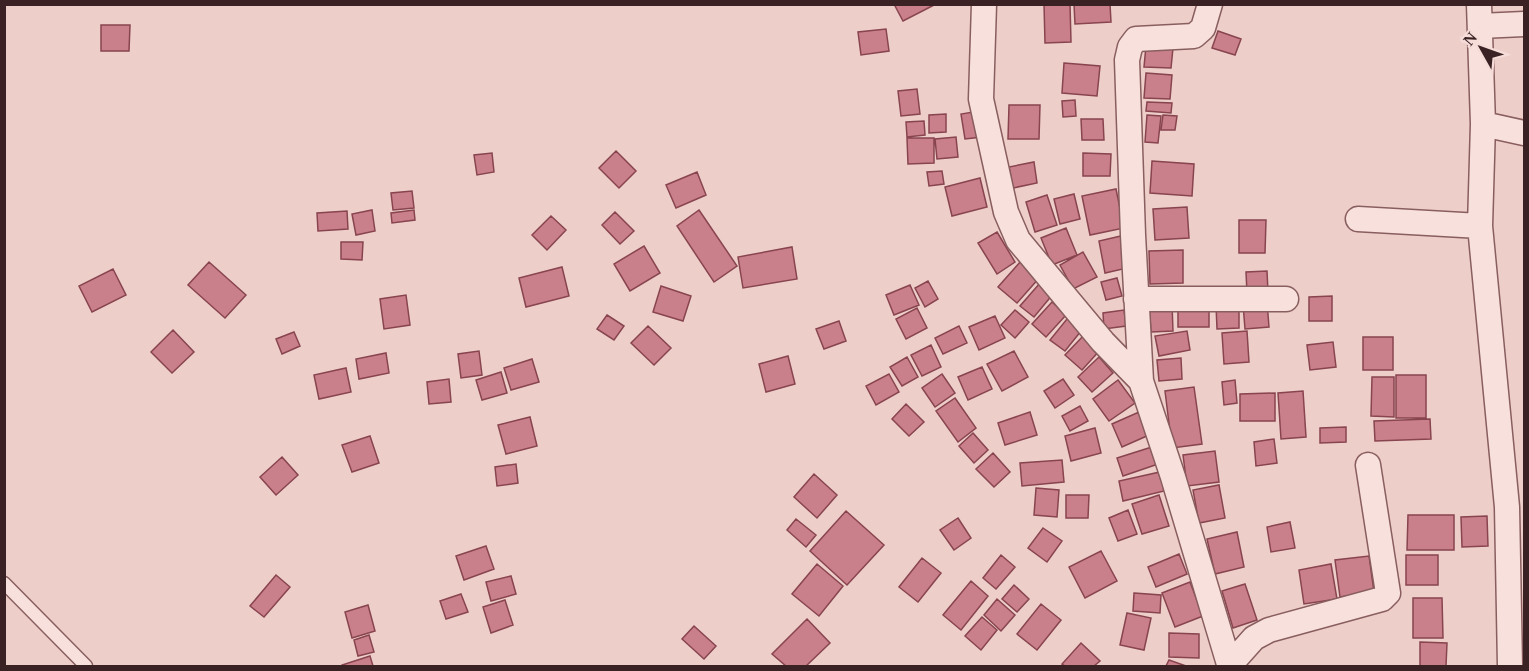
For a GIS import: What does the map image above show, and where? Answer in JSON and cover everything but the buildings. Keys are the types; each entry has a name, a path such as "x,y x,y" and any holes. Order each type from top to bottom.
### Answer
{"street":[{"path":"984,4 981,99 1006,212 1018,240 1103,342 1141,381"},
{"path":"1210,4 1203,28 1194,36 1136,39 1130,47 1127,60 1141,381 1173,477 1229,665"},
{"path":"1510,666 1516,507 1480,226 1483,124 1479,15 1524,24"},
{"path":"1483,124 1524,133"},
{"path":"1358,219 1480,226"},
{"path":"1136,300 1286,299"},
{"path":"1229,665 1254,638 1269,630 1382,599 1388,593 1368,465"}],"lane":[{"path":"4,583 86,666"}]}
